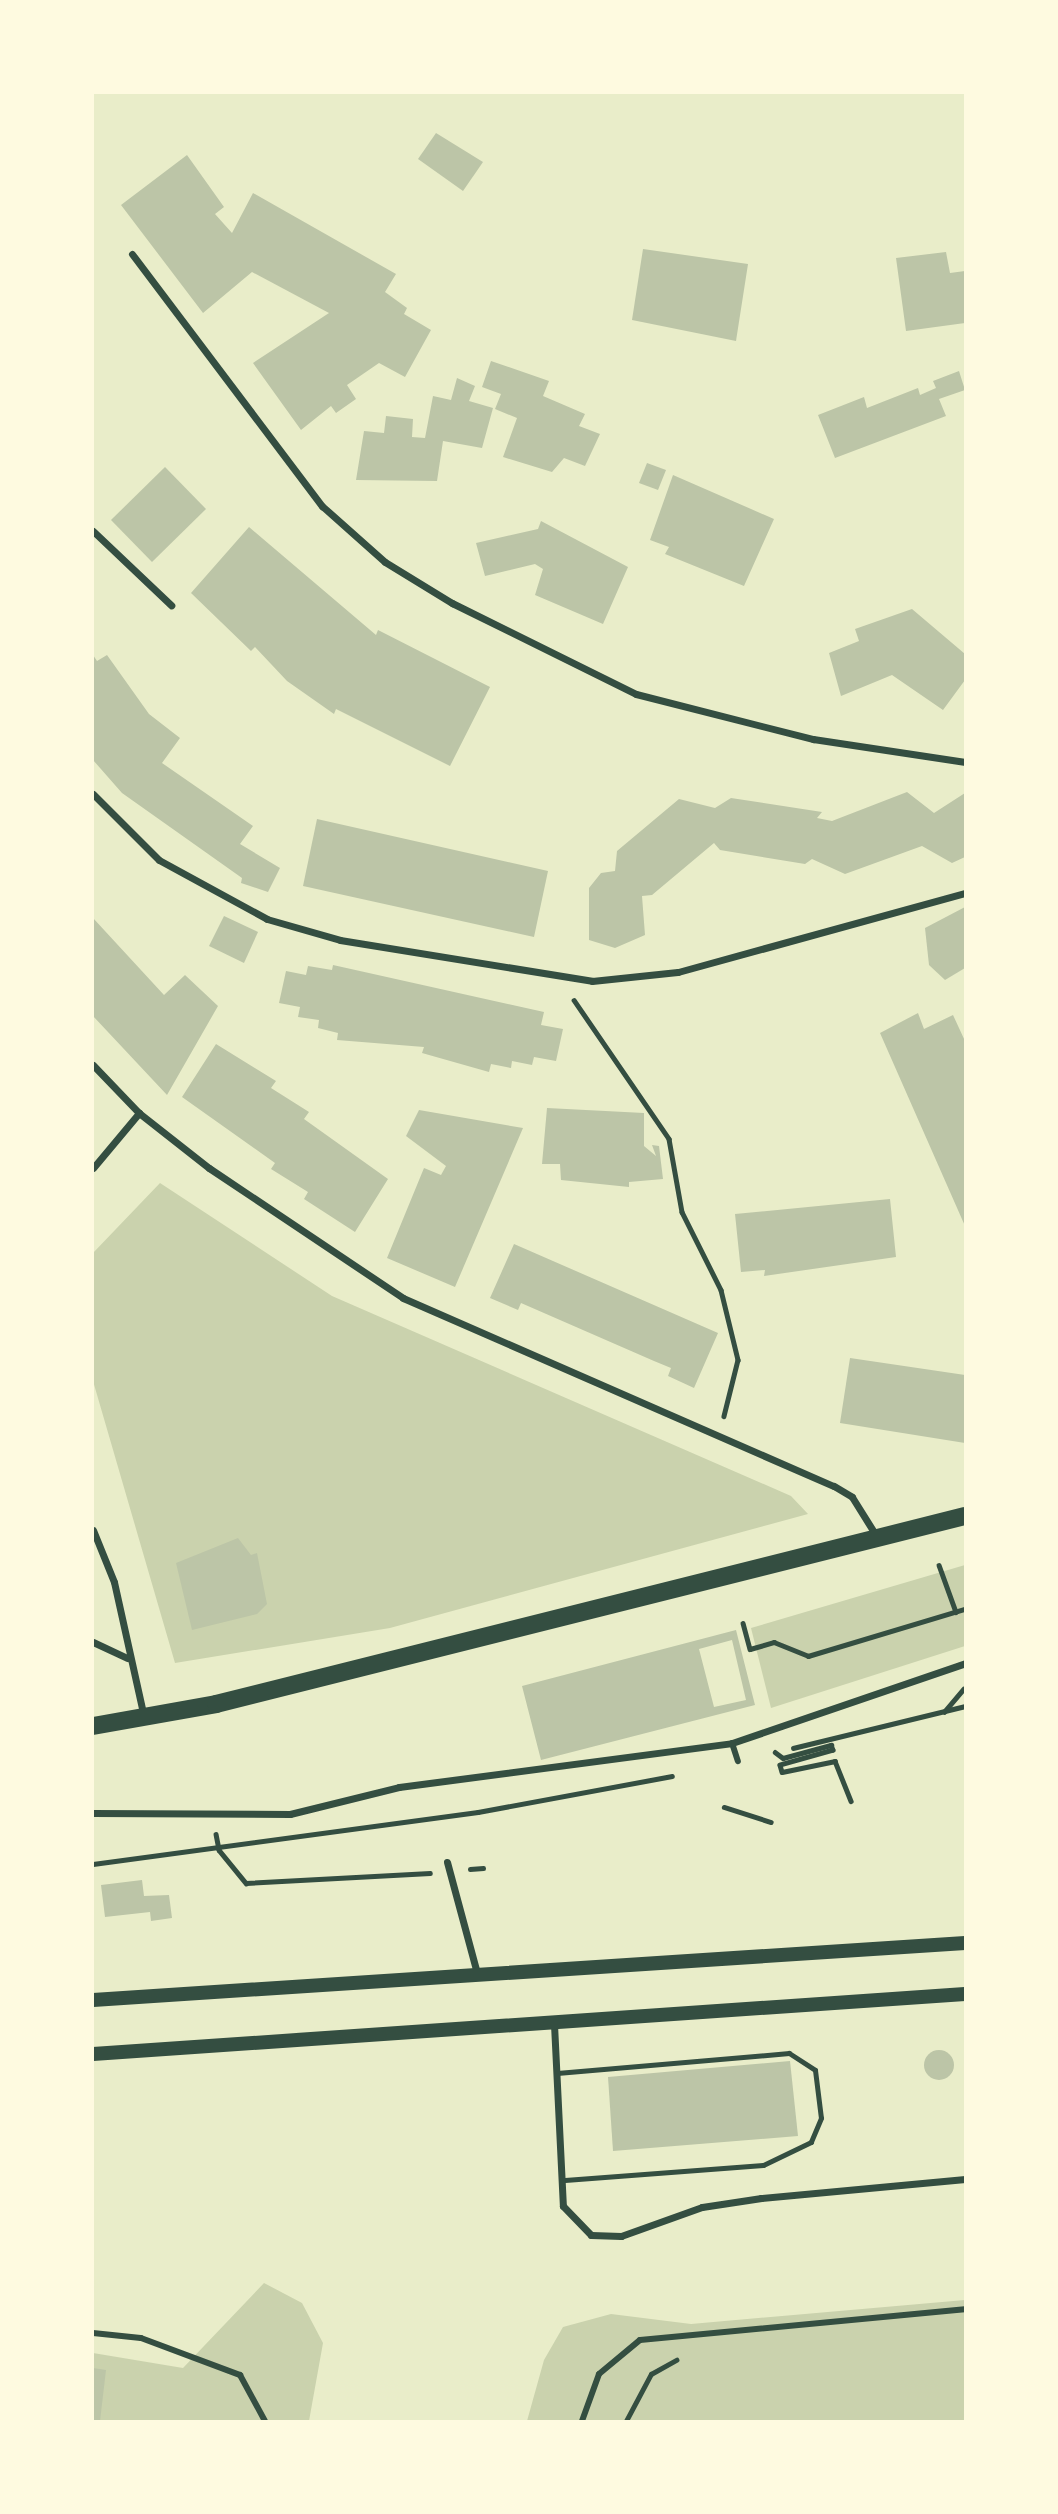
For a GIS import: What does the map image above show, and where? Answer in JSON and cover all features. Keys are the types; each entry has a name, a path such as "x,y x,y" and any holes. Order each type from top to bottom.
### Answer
{"main road":[{"path":"93,1726 144,1717 965,1516"},
{"path":"93,2000 965,1943"},
{"path":"93,2054 965,1994"}],"street":[{"path":"132,254 322,506 385,562 452,603 636,694 813,739 965,762"},
{"path":"93,531 171,605"},
{"path":"93,794 159,860 267,919 340,940 564,976 647,979 965,893"},
{"path":"93,1065 139,1113 287,1224 403,1298 834,1486 852,1497 877,1537"},
{"path":"93,1168 139,1113"},
{"path":"93,1530 114,1582 127,1658 144,1717"},
{"path":"93,1642 127,1658"},
{"path":"93,1813 290,1814 428,1783 733,1743 965,1663"},
{"path":"733,1743 738,1761"},
{"path":"447,1862 477,1973"},
{"path":"554,2024 562,2180 570,2218 606,2238 702,2207 965,2179"},
{"path":"582,2421 598,2374 640,2340 965,2309"},
{"path":"93,2333 141,2338 240,2375 265,2421"}],"lane":[{"path":"557,2073 789,2053 816,2070 821,2118 811,2142 763,2165 562,2180"}],"path":[{"path":"564,976 560,991 607,1043 669,1139 682,1212 721,1290 736,1353 734,1390 723,1416"},
{"path":"939,1565 956,1612"},
{"path":"743,1623 750,1649 774,1642 808,1656 965,1609"},
{"path":"944,1712 965,1685"},
{"path":"738,1761 965,1706"},
{"path":"775,1752 783,1758 831,1745 833,1750 780,1765 782,1772 835,1761 851,1801"},
{"path":"93,1864 219,1850 678,1775"},
{"path":"724,1807 771,1822"},
{"path":"219,1850 246,1883 450,1871"},
{"path":"626,2421 651,2374 688,2356"}],"green space":[{"path":"160,1183 332,1296 791,1496 808,1514 390,1628 175,1663 93,1381 93,1253"},
{"path":"965,1565 965,1646 771,1708 751,1628"},
{"path":"264,2283 302,2303 323,2343 309,2421 93,2421 93,2353 183,2368"},
{"path":"965,2300 965,2421 527,2421 544,2360 563,2327 611,2314 691,2324"}],"building":[{"path":"436,133 483,162 463,191 418,159"},
{"path":"187,155 224,207 215,214 232,233 253,193 396,274 385,292 407,308 404,314 431,330 405,377 379,363 347,385 356,399 336,413 331,406 301,430 253,363 329,313 252,272 203,313 121,205"},
{"path":"643,249 748,264 736,341 632,320"},
{"path":"946,252 950,273 965,271 965,323 906,331 896,258"},
{"path":"491,361 549,381 543,396 585,414 579,426 600,434 585,466 564,458 552,472 503,457 517,418 495,409 501,394 482,387"},
{"path":"959,371 965,390 939,399 946,416 835,458 818,415 864,397 867,408 918,388 920,395 936,388 933,381"},
{"path":"457,378 475,386 469,401 493,408 482,448 443,441 437,481 356,480 364,431 384,433 386,416 413,419 412,437 425,438 433,396 451,400"},
{"path":"647,463 666,470 658,490 639,483"},
{"path":"165,467 206,509 152,562 111,520"},
{"path":"673,475 774,519 744,586 665,554 669,547 650,540"},
{"path":"541,521 628,567 603,624 535,595 543,569 535,564 485,576 476,543 538,529"},
{"path":"249,527 376,635 378,630 490,687 450,766 336,709 334,714 287,681 255,647 251,651 191,593"},
{"path":"912,609 965,654 965,680 943,710 892,675 841,696 829,653 859,641 855,629"},
{"path":"93,655 97,661 107,655 149,714 180,738 162,763 253,826 240,844 280,868 268,892 241,883 242,878 122,793 93,760"},
{"path":"907,792 934,813 965,793 965,857 952,863 922,846 845,874 812,859 805,864 720,850 714,843 652,895 642,896 645,935 615,948 589,940 589,888 601,873 615,871 617,851 679,799 715,808 731,798 822,812 817,818 832,821"},
{"path":"317,819 548,871 534,937 303,886"},
{"path":"965,907 965,968 945,980 929,965 925,928"},
{"path":"224,916 258,932 244,963 209,946"},
{"path":"93,918 164,995 185,975 218,1006 167,1095 93,1016"},
{"path":"333,965 544,1012 541,1025 563,1029 556,1061 534,1057 532,1065 512,1061 511,1068 491,1064 489,1072 422,1053 424,1047 337,1040 338,1033 318,1028 319,1020 298,1017 300,1007 279,1003 286,971 306,975 308,966 332,970"},
{"path":"918,1013 924,1029 953,1015 965,1041 965,1226 880,1033"},
{"path":"216,1044 276,1081 271,1088 309,1112 304,1119 388,1179 355,1232 304,1199 308,1192 271,1169 275,1163 182,1097"},
{"path":"547,1108 644,1113 644,1146 656,1156 652,1145 659,1146 663,1179 629,1182 629,1187 561,1180 560,1164 542,1164"},
{"path":"419,1110 523,1128 455,1287 387,1258 424,1168 441,1175 446,1166 406,1136"},
{"path":"890,1199 896,1257 764,1276 765,1270 741,1272 735,1214"},
{"path":"514,1244 718,1333 694,1388 668,1376 671,1368 521,1303 518,1310 490,1298"},
{"path":"850,1358 965,1375 965,1443 840,1423"},
{"path":"238,1538 251,1555 257,1553 267,1604 257,1614 192,1630 176,1563"},
{"path":"736,1630 755,1705 541,1760 522,1686","holes":["732,1640 746,1700 714,1707 699,1649"]},
{"path":"142,1880 144,1896 169,1895 172,1918 151,1921 150,1912 105,1917 101,1885"},
{"path":"939,2050 945,2051 953,2059 953,2071 945,2079 939,2080 933,2079 925,2071 924,2065 925,2059 933,2051"},
{"path":"790,2061 798,2136 613,2151 608,2077"},
{"path":"93,2368 106,2370 100,2421 93,2421"}]}
